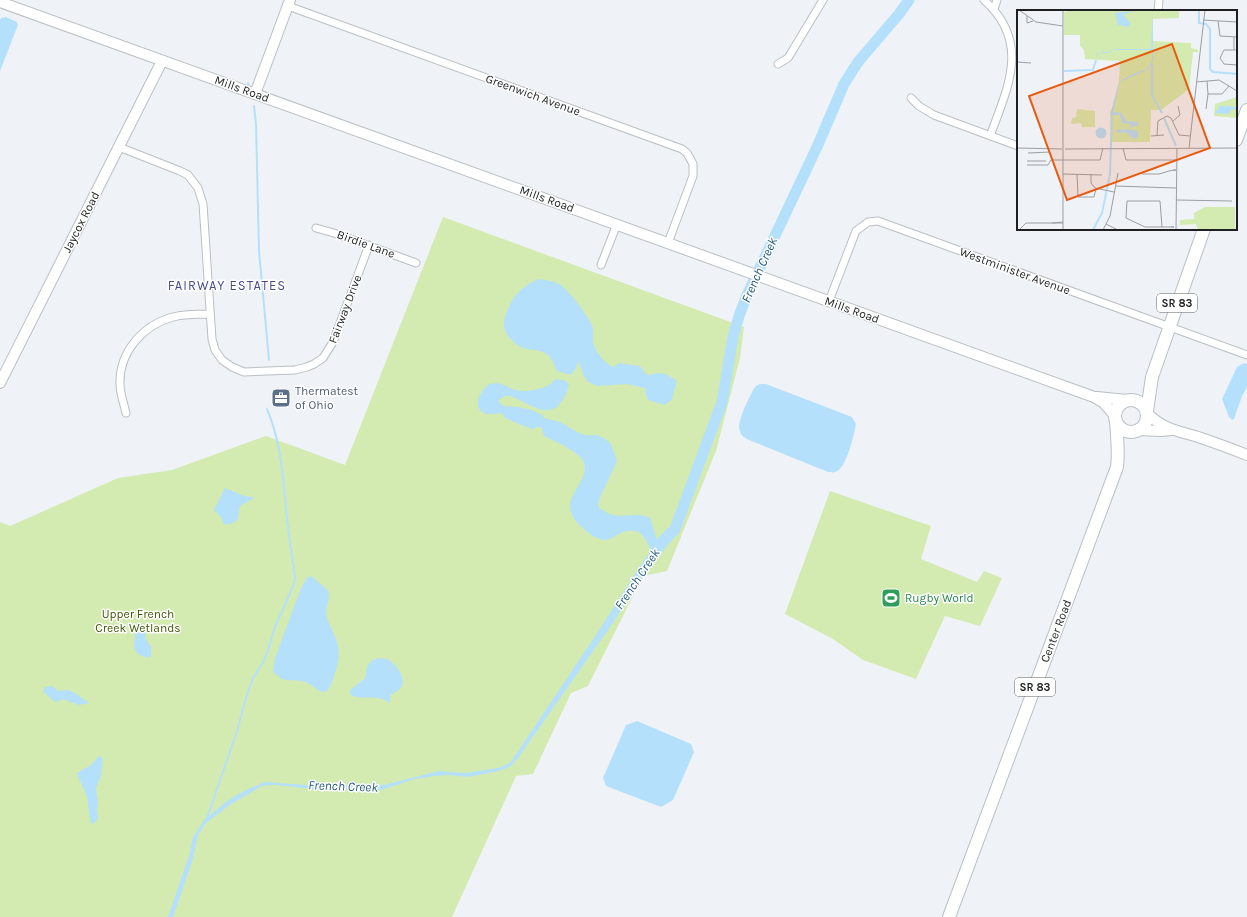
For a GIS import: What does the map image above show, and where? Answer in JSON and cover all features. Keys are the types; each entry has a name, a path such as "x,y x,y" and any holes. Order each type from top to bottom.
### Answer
{"main road":[{"path":"1237,137 1247,110"},
{"name":"SR 83","path":"1147,412 1152,377 1204,230"},
{"name":"SR 83","path":"1129,400 1141,392 1152,377"},
{"path":"1129,400 1141,402 1147,412 1145,424 1136,431 1123,429 1116,419 1118,406 1129,400"},
{"name":"Center Road","path":"949,917 1117,467 1118,456 1116,446 1116,419"},
{"name":"Center Road","path":"1118,456 1124,442 1136,431"}],"street":[{"path":"778,64 788,58 823,0"},
{"path":"984,0 994,9 1009,35 1012,60 1010,81 990,136"},
{"path":"994,9 997,0"},
{"path":"1158,10 1159,0"},
{"name":"Mills Road","path":"0,2 1094,397 1104,403 1116,419"},
{"path":"255,94 289,3"},
{"name":"Greenwich Avenue","path":"289,3 682,149 691,158 694,170 668,243"},
{"name":"Jaycox Road","path":"0,382 162,60"},
{"path":"911,98 919,106 934,115 1017,146"},
{"name":"Fairway Drive","path":"118,147 180,171 192,179 198,188 203,204 210,333 215,350 222,360 232,367 248,372 295,370 307,368 323,358 331,347 369,245"},
{"name":"Westminister Avenue","path":"829,301 856,231 868,222 878,221 1247,355"},
{"path":"601,265 617,224"},
{"name":"Birdie Lane","path":"316,228 369,245 416,263"},
{"path":"126,413 121,394 120,377 123,361 134,342 146,330 162,320 178,316 209,314"},
{"name":"Mills Road","path":"1094,397 1129,400"},
{"path":"1147,412 1157,422 1172,430 1199,437 1247,455"},
{"path":"1136,431 1172,430"}],"green space":[{"name":"Upper French Creek Wetlands","path":"443,217 744,327 740,358 716,451 667,571 643,576 588,686 571,693 533,774 516,776 452,917 0,917 0,522 10,526 118,478 172,470 266,436 345,465"},
{"name":"Rugby World","path":"830,491 931,526 921,559 977,582 984,571 1002,578 980,626 945,616 916,679 863,660 833,639 785,614"}],"water":[{"path":"6,17 17,22 18,25 0,71 0,20 1,18"},
{"path":"538,279 559,284 574,299 592,325 595,349 603,360 613,367 619,363 640,366 646,374 650,375 657,373 666,374 677,381 672,399 665,405 648,400 645,388 627,384 597,386 588,382 578,361 576,368 571,375 557,371 551,358 546,353 538,350 523,348 512,341 504,327 504,320 508,309 520,291"},
{"path":"1244,363 1247,364 1247,387 1242,396 1234,419 1232,420 1229,417 1222,399 1237,367"},
{"path":"557,379 566,381 569,385 563,399 557,407 553,409 539,409 511,396 505,396 499,400 499,403 504,406 532,410 542,415 544,418 560,422 584,435 596,435 604,438 611,444 617,461 599,500 598,506 605,512 612,515 636,515 650,518 658,543 670,531 675,536 643,576 608,630 518,758 511,766 502,770 468,777 447,775 415,779 381,790 357,788 314,789 275,785 262,786 231,804 206,823 198,835 192,862 173,917 168,917 189,856 193,837 204,820 227,801 246,790 265,782 306,785 384,785 439,771 466,773 498,768 510,763 651,551 642,534 638,532 623,532 609,539 602,540 582,528 572,516 570,508 571,499 585,470 581,458 577,454 544,436 542,428 538,427 531,429 505,418 503,414 487,414 482,412 479,408 478,400 480,395 489,384 498,383 512,389 525,391 543,387"},
{"path":"760,384 766,384 852,417 856,424 849,451 843,465 839,470 828,472 742,436 739,427 741,416 753,390"},
{"path":"225,488 244,496 254,498 240,506 238,519 234,523 224,524 221,517 214,510"},
{"path":"310,576 328,591 329,596 326,615 336,638 339,654 331,685 325,692 319,691 305,682 284,680 273,671 275,658 301,588"},
{"path":"140,624 146,628 145,638 151,647 151,657 144,657 140,655 134,648 135,628"},
{"path":"380,658 389,660 398,669 403,682 402,686 399,690 390,695 389,703 385,700 376,698 352,696 349,691 365,678 367,667 372,660"},
{"path":"52,686 58,691 68,690 75,693 89,703 79,705 63,699 56,702 43,692 45,687"},
{"path":"637,721 691,744 694,752 673,800 661,807 606,786 603,778 626,725"},
{"path":"99,756 103,758 101,776 96,788 98,815 97,820 93,824 90,820 88,800 77,773 91,765"}],"waterway":[{"name":"French Creek","path":"662,542 675,529 722,402 733,337 747,295 817,147 844,84 858,62 909,0"},
{"path":"254,106 256,124 259,251 269,360"},
{"path":"207,818 237,731 248,691 253,678 267,653 275,627 294,584 295,577 279,449 267,409"}],"place":[{"name":"Thermatest of Ohio","path":"281,398"},
{"name":"Rugby World","path":"891,598"}],"district":[{"name":"FAIRWAY ESTATES","path":"227,285"}]}
